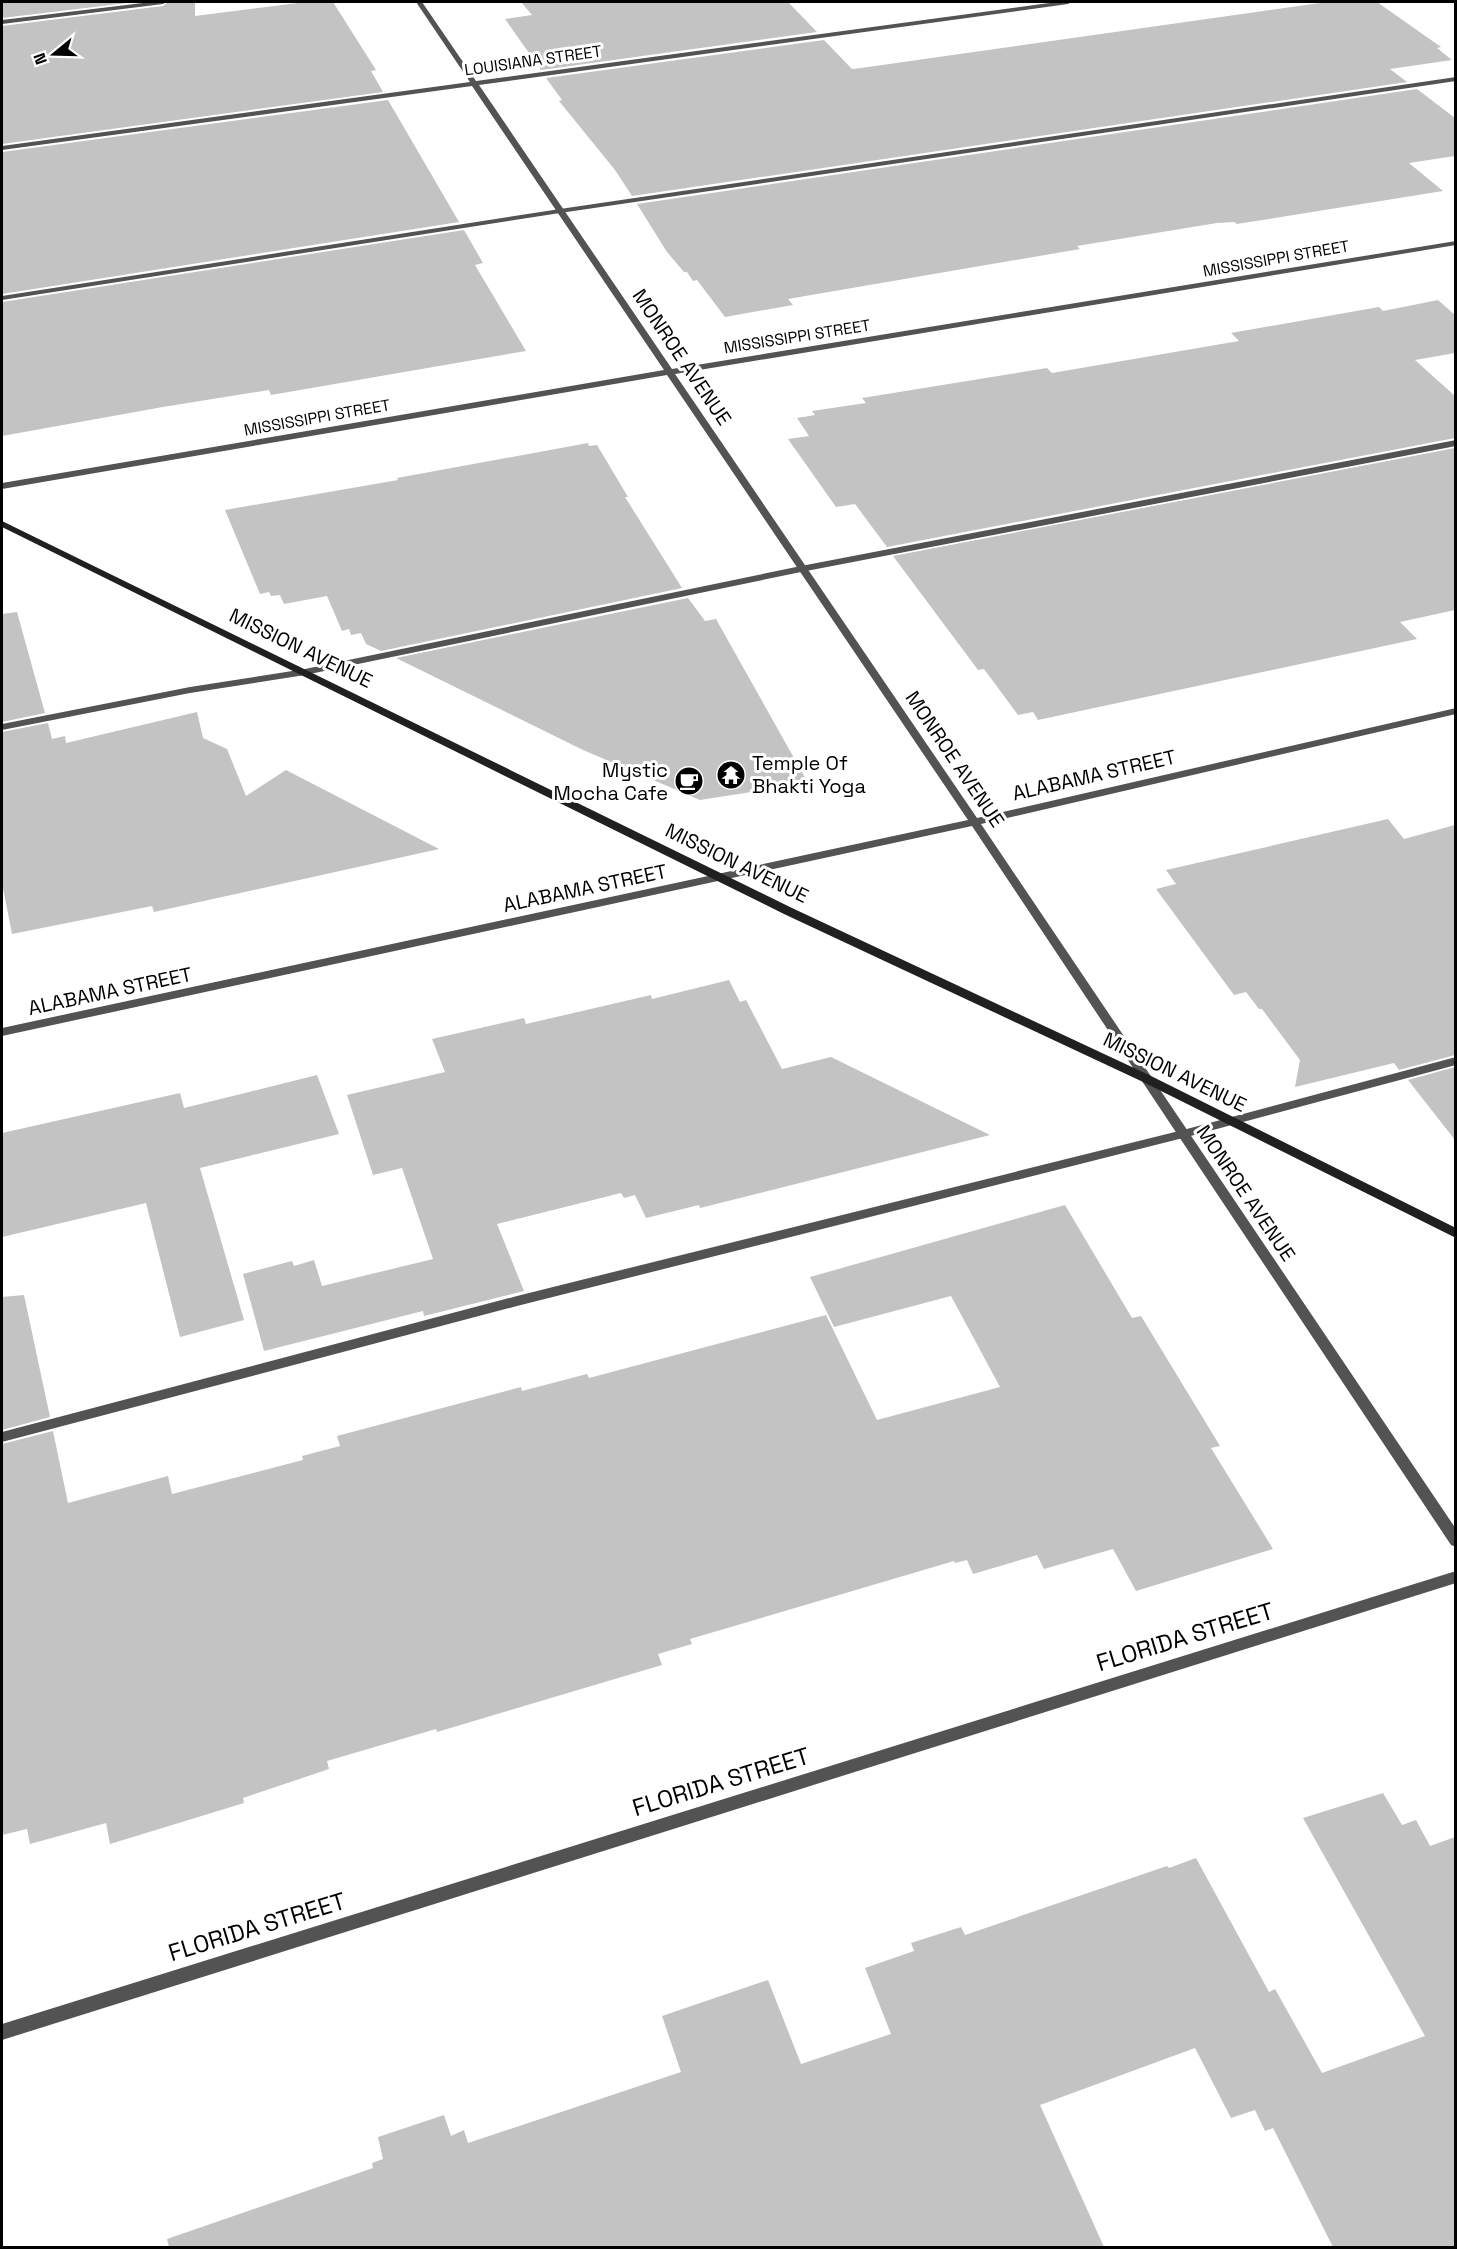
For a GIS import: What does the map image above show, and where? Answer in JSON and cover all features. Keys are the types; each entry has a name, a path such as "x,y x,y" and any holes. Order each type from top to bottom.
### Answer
{"main road":[{"name":"MISSION AVENUE","path":"2,524 788,911 1145,1078 1455,1234"}],"street":[{"path":"2,22 163,2"},
{"name":"MONROE AVENUE","path":"419,2 974,822 1455,1541"},
{"name":"LOUISIANA STREET","path":"2,148 1068,2"},
{"path":"2,298 560,211 1455,79"},
{"name":"MISSISSIPPI STREET","path":"2,486 669,372 1455,243"},
{"path":"2,727 190,690 305,672 801,569 1455,443"},
{"name":"ALABAMA STREET","path":"2,1032 974,822 1455,711"},
{"path":"2,1437 517,1301 1231,1122 1455,1061"},
{"name":"FLORIDA STREET","path":"2,2032 1455,1578"}],"building":[{"path":"2,2 136,2 2,18"},
{"path":"168,2 195,2 195,16 306,2 333,2 376,70 371,71 383,92 2,144 2,26 163,6"},
{"path":"521,2 788,2 817,32 541,70 505,19 532,15"},
{"path":"1327,2 1377,2 1441,47 1437,48 1452,60 1390,69 1407,82 632,196 615,170 559,101 562,100 546,78 824,40 852,69"},
{"path":"1417,89 1455,118 1455,156 1409,163 1443,191 1237,224 1234,222 1217,223 1077,246 1080,249 788,299 793,305 725,317 697,280 693,281 667,252 637,204"},
{"path":"388,100 459,222 2,294 2,152"},
{"path":"464,230 483,263 475,265 526,351 271,395 269,390 163,407 2,436 2,302"},
{"path":"1438,300 1455,315 1455,353 1415,360 1455,396 1455,438 887,547 855,504 836,507 788,439 809,436 797,418 815,415 812,411 866,403 862,398 1047,368 1052,373 1239,341 1231,333 1379,307 1383,311"},
{"path":"588,443 589,446 597,445 628,497 625,497 682,588 381,651 366,644 361,633 351,635 349,629 342,631 327,596 284,604 280,595 271,596 269,592 260,594 225,510 398,480 397,478"},
{"path":"1455,448 1455,610 1400,622 1417,639 1038,720 1033,712 1018,715 984,669 978,670 893,556"},
{"path":"688,598 705,621 716,619 808,783 700,800 583,750 396,658"},
{"path":"17,612 45,713 2,722 2,614"},
{"path":"197,712 203,738 227,749 246,796 286,770 439,849 154,912 152,906 12,934 2,883 2,732 48,723 52,739 65,736 66,743"},
{"path":"1388,819 1404,839 1455,825 1455,1055 1399,1070 1394,1063 1295,1087 1300,1060 1262,1009 1259,1009 1246,992 1234,995 1156,889 1176,884 1166,870"},
{"path":"729,980 740,1002 746,1000 782,1069 831,1057 990,1135 700,1208 699,1205 646,1218 635,1195 624,1198 621,1193 497,1224 524,1291 424,1316 423,1311 264,1351 243,1274 292,1261 294,1266 314,1260 322,1286 433,1259 402,1168 373,1175 347,1095 445,1072 432,1039 524,1018 526,1024 651,995 652,999"},
{"path":"1455,1067 1455,1140 1408,1080"},
{"path":"317,1075 339,1134 200,1168 244,1320 180,1337 146,1203 2,1237 2,1133 180,1093 184,1108"},
{"path":"1065,1205 1132,1318 1141,1316 1220,1446 1211,1448 1273,1549 1136,1591 1113,1549 1044,1569 1037,1555 973,1574 967,1560 955,1563 954,1561 690,1639 692,1644 658,1654 662,1665 437,1732 436,1729 327,1761 329,1769 243,1798 244,1803 110,1844 106,1823 30,1844 27,1829 2,1835 2,1444 53,1431 68,1503 168,1476 172,1494 303,1460 302,1456 340,1446 337,1436 521,1387 522,1391 587,1374 589,1378 826,1315 877,1420 1000,1387 951,1296 834,1327 810,1277"},
{"path":"24,1295 50,1417 2,1430 2,1297"},
{"path":"1383,1793 1402,1825 1416,1820 1430,1846 1455,1837 1455,2247 1333,2247 1273,2128 1265,2131 1255,2110 1231,2118 1195,2048 1040,2105 1104,2247 169,2247 167,2239 373,2168 372,2163 383,2159 378,2137 444,2115 451,2136 464,2130 468,2143 681,2072 662,2016 768,1980 801,2064 891,2034 865,1968 914,1951 911,1943 961,1927 965,1935 1196,1858 1269,1992 1275,1989 1322,2073 1425,2036 1303,1818"}],"place":[{"name":"Temple Of Bhakti Yoga","path":"731,775"},
{"name":"Mystic Mocha Cafe","path":"689,781"}]}
